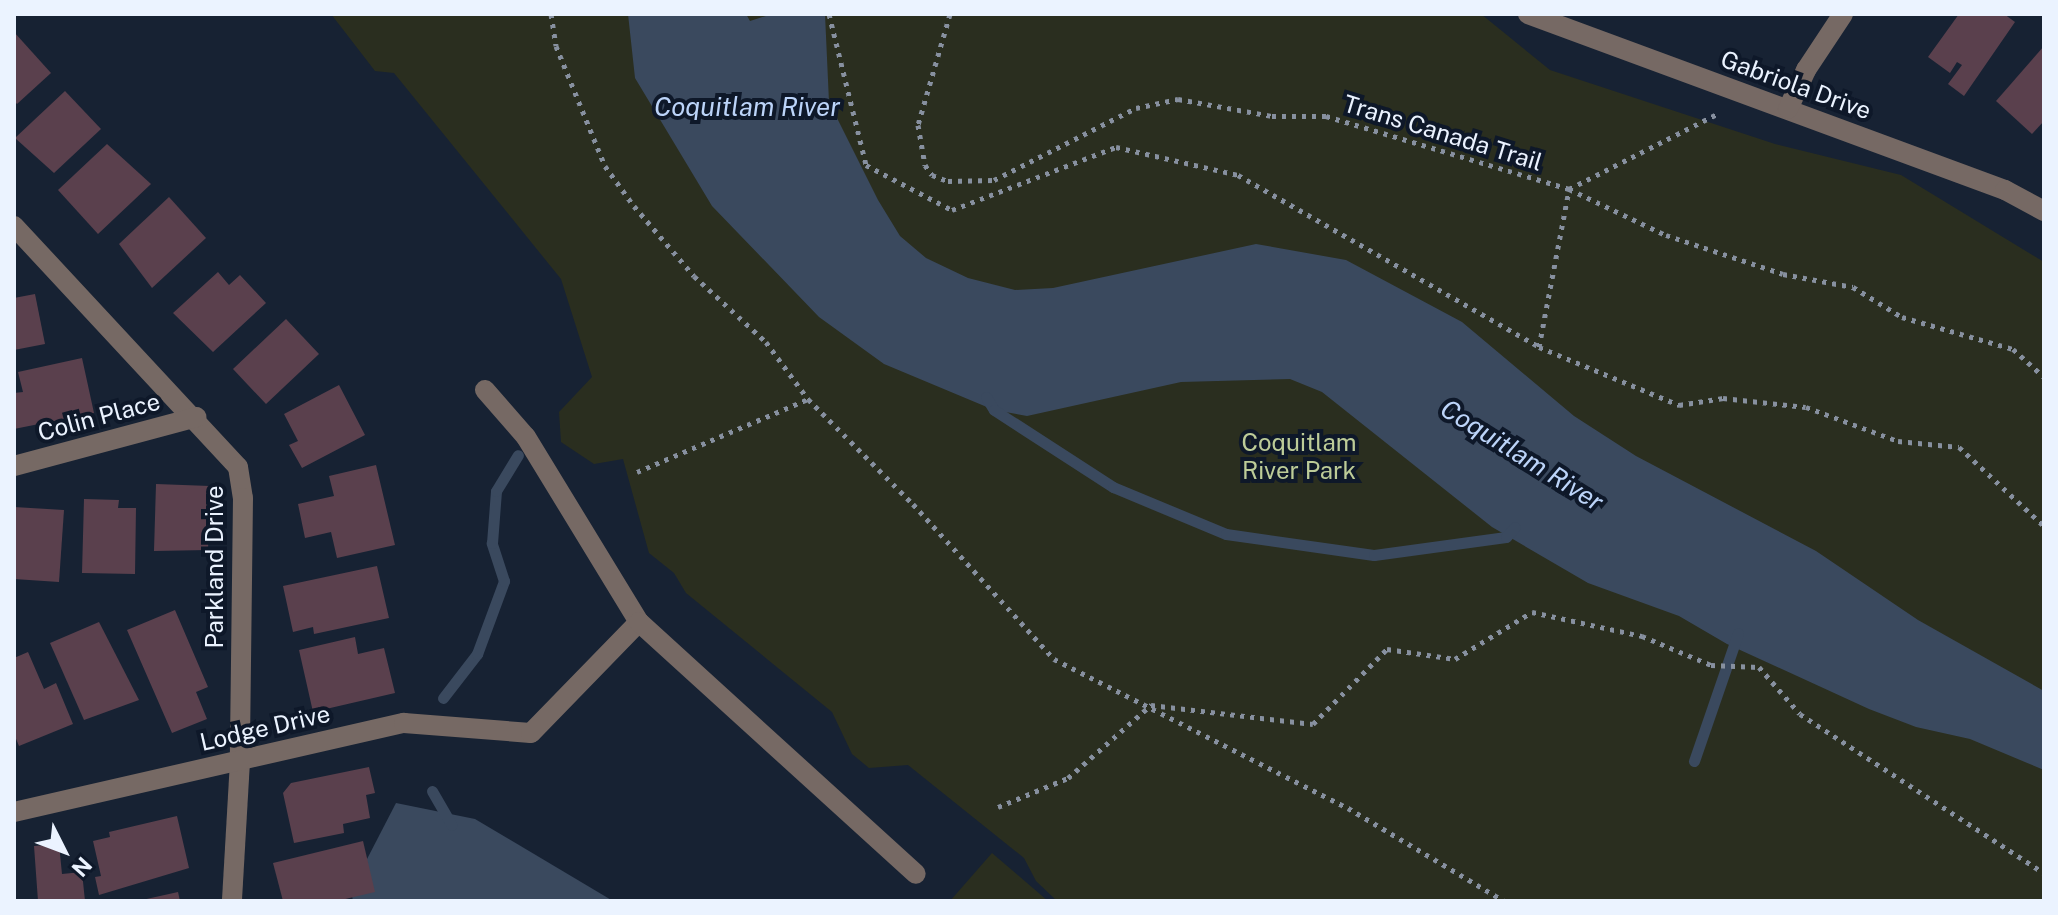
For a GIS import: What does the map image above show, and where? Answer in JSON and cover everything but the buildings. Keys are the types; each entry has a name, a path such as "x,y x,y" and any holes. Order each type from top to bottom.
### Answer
{"street":[{"name":"Gabriola Drive","path":"1528,14 2005,190 2044,211"},
{"path":"1788,109 1806,70 1843,14"},
{"name":"Parkland Drive","path":"14,226 197,417 238,467 241,479 240,761 232,901"},
{"path":"485,390 526,437 639,622 916,874"},
{"name":"Colin Place","path":"14,466 197,417"},
{"name":"Lodge Drive","path":"14,812 404,723 531,733 639,622"}],"path":[{"path":"551,14 556,46 605,166 663,243 766,342 808,399 913,504 1054,659 1151,705 1348,808 1504,901"},
{"path":"829,14 866,165 952,210 1116,147 1238,175 1539,347 1679,405 1723,398 1806,407 1898,441 1959,447 2044,526"},
{"name":"Trans Canada Trail","path":"950,14 918,125 925,165 948,181 994,180 1136,108 1178,99 1272,116 1326,116 1569,189 1689,243 1802,280 1853,287 1902,317 2013,349 2044,377"},
{"path":"1539,347 1569,189 1722,112"},
{"path":"637,472 808,399"},
{"path":"998,807 1068,778 1151,705 1313,724 1387,649 1455,659 1532,612 1642,636 1711,665 1759,667 1800,714 2044,873"}],"green space":[{"name":"Coquitlam River Park","path":"331,14 1481,14 1550,70 1775,144 1901,175 2044,262 2044,901 1057,901 1036,881 1024,858 908,765 869,768 852,754 832,712 686,593 674,573 649,553 623,459 594,464 561,442 559,412 592,377 561,279 394,73 375,71"},
{"path":"992,853 1048,901 950,901"}],"water":[{"name":"Coquitlam River","path":"628,14 746,14 750,21 772,14 825,14 829,102 878,200 900,236 926,258 968,278 1015,290 1053,288 1256,244 1346,260 1462,322 1574,416 1636,456 1816,551 1918,620 2044,691 2044,770 1970,739 1916,727 1869,709 1727,644 1679,616 1588,583 1492,527 1322,392 1290,379 1181,382 1027,416 994,410 884,364 819,317 712,206 635,78"},
{"path":"396,803 475,819 613,901 353,901 351,890"}],"waterway":[{"path":"986,397 994,410 1113,487 1226,534 1374,555 1506,537 1515,527"},
{"path":"443,698 477,654 504,581 492,543 496,491 518,455"},
{"path":"1694,761 1738,633"},
{"path":"432,791 452,825"}]}
